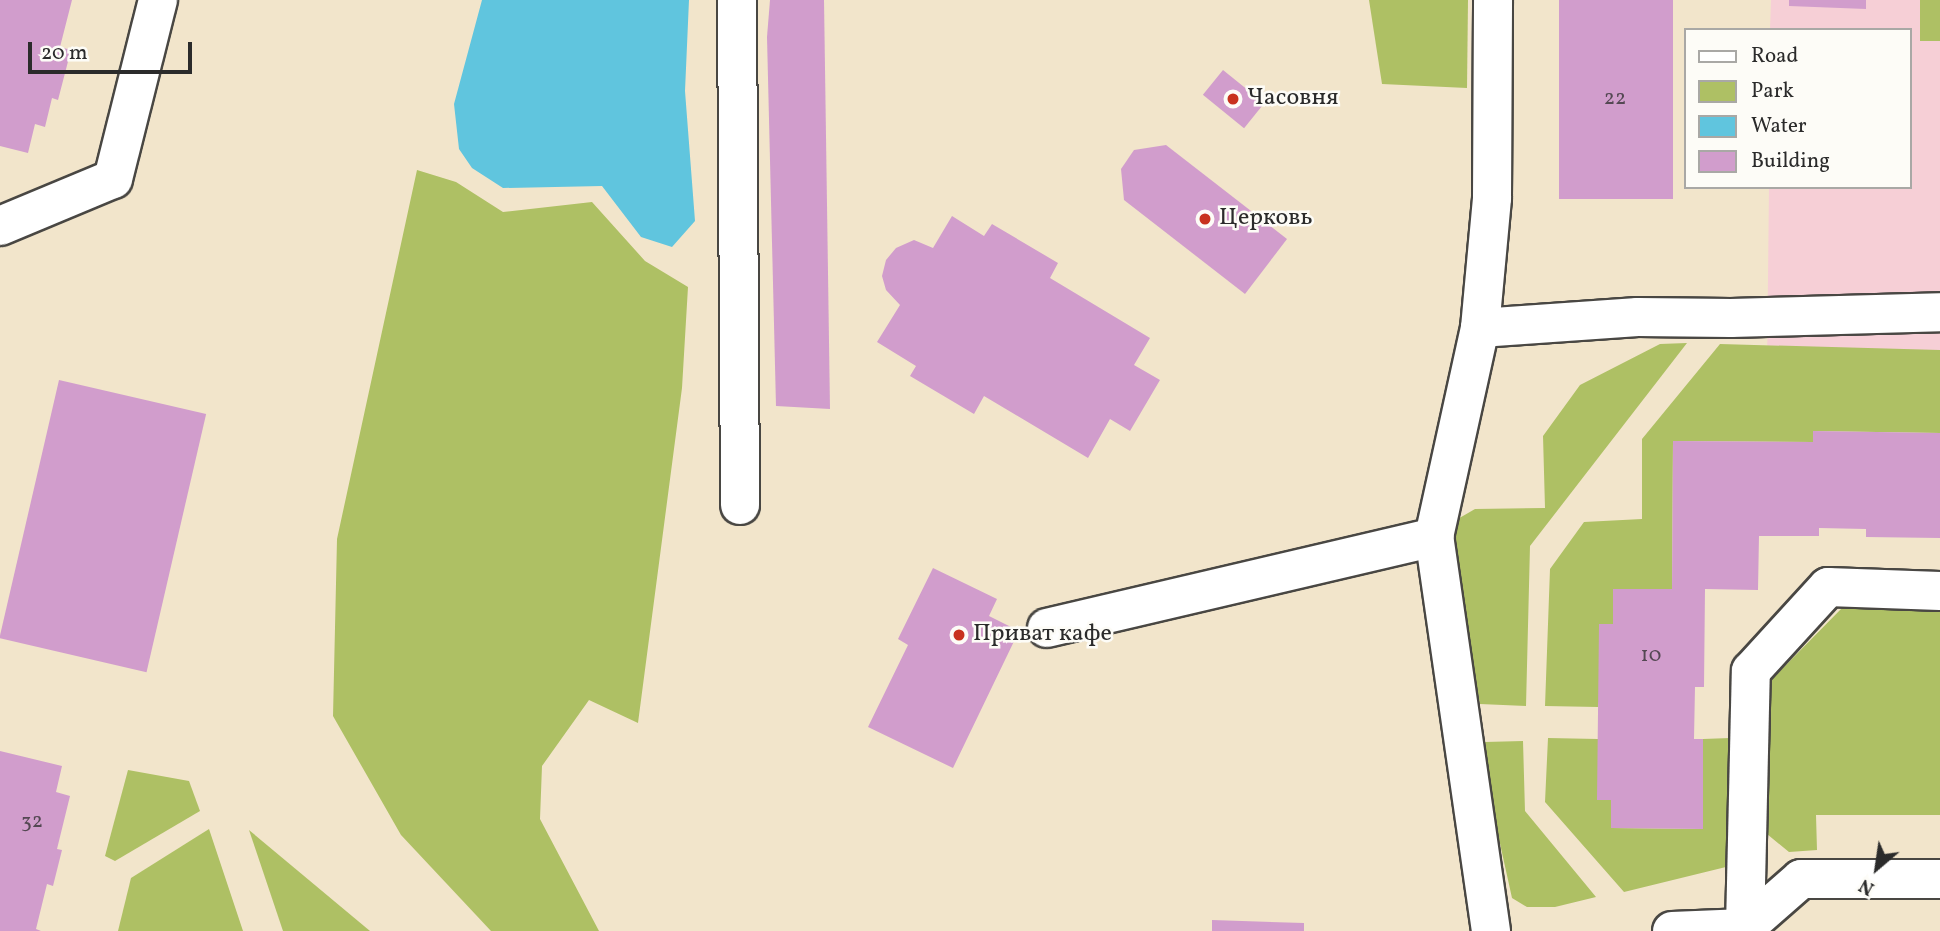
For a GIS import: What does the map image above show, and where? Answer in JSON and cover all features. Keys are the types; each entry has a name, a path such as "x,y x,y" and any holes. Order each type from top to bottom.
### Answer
{"lane":[{"path":"0,226 113,179 158,0"},
{"path":"737,0 740,505"},
{"path":"1491,931 1458,723 1434,537 1480,328 1492,198 1493,0"},
{"path":"1480,328 1638,317 1731,318 1940,312"},
{"path":"1047,628 1434,537"},
{"path":"1745,928 1751,671 1828,587 1940,591"},
{"path":"1672,931 1745,928 1801,879 1940,879"}],"shaded area":[{"path":"1771,0 1940,0 1940,371 1767,370 1769,189 1912,189 1912,28 1770,28"}],"green space":[{"path":"1369,0 1468,0 1467,88 1382,84"},
{"path":"1920,0 1940,0 1940,41 1920,41"},
{"path":"417,170 456,182 503,212 592,202 645,261 688,287 682,388 638,723 589,700 542,766 540,819 599,931 491,931 401,835 333,716 337,539"},
{"path":"1687,343 1530,546 1526,706 1480,704 1449,540 1456,520 1475,509 1545,508 1543,436 1580,385 1660,344"},
{"path":"1720,344 1940,350 1940,433 1813,431 1813,442 1673,441 1672,589 1613,624 1598,707 1545,706 1550,569 1584,522 1642,519 1642,439"},
{"path":"1843,607 1940,610 1940,815 1816,815 1817,850 1789,852 1767,834 1771,680"},
{"path":"1548,738 1598,739 1598,800 1611,800 1611,828 1703,829 1703,739 1730,738 1730,866 1624,892 1545,802"},
{"path":"1523,741 1525,811 1596,897 1555,907 1527,907 1512,898 1493,812 1485,742"},
{"path":"128,770 189,781 200,811 115,861 105,856"},
{"path":"209,829 243,931 118,931 131,878"},
{"path":"249,830 370,931 283,931"}],"water":[{"path":"482,0 689,0 685,91 695,221 672,247 641,237 602,186 503,188 472,168 459,149 454,104"}],"building":[{"path":"0,0 72,0 60,47 71,50 58,100 52,98 45,127 35,124 28,153 0,146"},
{"path":"770,0 824,0 830,409 776,406 767,37"},
{"path":"1559,0 1673,0 1673,199 1559,199"},
{"path":"1789,0 1866,0 1866,9 1789,6"},
{"name":"Часовня","path":"1223,70 1264,103 1244,128 1203,95"},
{"name":"Церковь","path":"1166,145 1287,239 1245,294 1124,200 1121,169 1134,150"},
{"path":"952,216 984,236 992,224 1058,263 1050,278 1150,338 1134,365 1160,380 1130,431 1110,419 1088,458 984,396 974,414 910,376 916,366 877,342 900,305 886,290 882,276 886,260 896,248 914,240 933,248"},
{"path":"59,380 206,414 147,672 0,638"},
{"path":"1813,431 1940,433 1940,538 1866,537 1866,529 1819,528 1819,536 1759,536 1758,590 1705,589 1704,687 1695,687 1694,739 1703,739 1703,829 1611,828 1611,800 1597,800 1599,624 1613,624 1613,589 1672,589 1673,441 1813,442"},
{"path":"933,568 997,599 989,616 1019,631 953,768 868,727 908,645 898,639"},
{"path":"0,751 62,766 56,792 70,796 57,849 62,850 53,886 47,884 36,929 41,931 0,931"},
{"path":"1212,920 1304,923 1304,931 1212,931"}],"place":[{"name":"Часовня","path":"1233,99"},
{"name":"Церковь","path":"1205,219"},
{"name":"Приват кафе","path":"959,635"}]}
